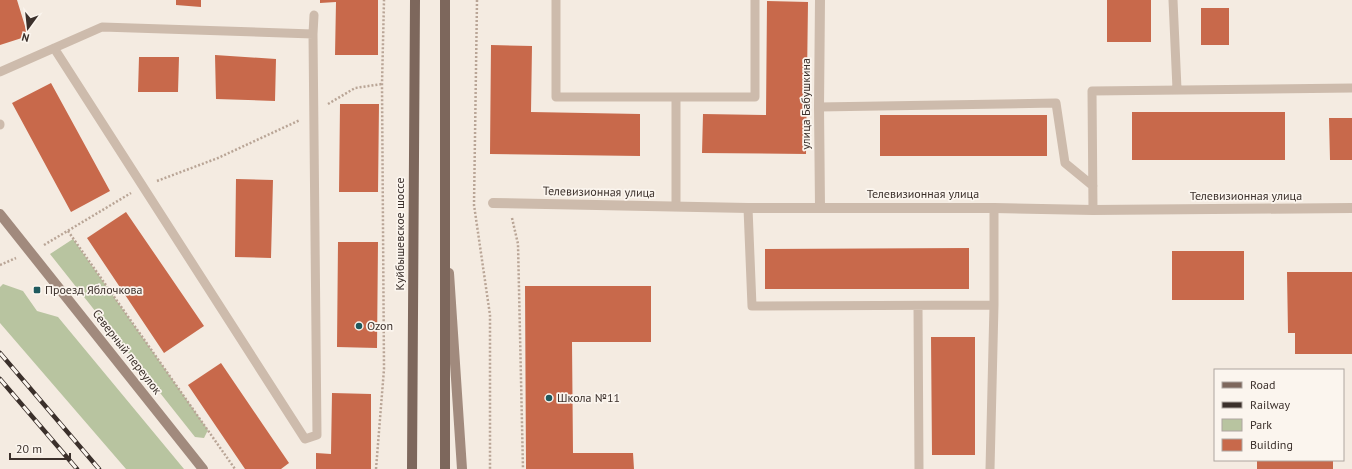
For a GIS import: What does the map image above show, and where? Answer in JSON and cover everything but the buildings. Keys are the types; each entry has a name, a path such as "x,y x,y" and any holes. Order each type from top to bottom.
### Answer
{"main road":[{"name":"Куйбышевское шоссе","path":"412,469 415,0"},
{"path":"445,0 445,469"},
{"name":"Северный переулок","path":"0,214 203,469"},
{"path":"446,232 462,469"}],"street":[{"name":"улица Бабушкина","path":"820,0 820,207"},
{"name":"Телевизионная улица","path":"493,203 748,208 994,208 1093,210 1352,208"}],"lane":[{"path":"556,0 556,97 676,98 755,97 755,0"},
{"path":"1173,0 1176,89"},
{"path":"54,48 305,439 317,434 313,113 314,15"},
{"path":"0,72 102,27 313,34"},
{"path":"1093,210 1092,91 1352,88"},
{"path":"676,98 676,206"},
{"path":"819,107 1056,103 1065,163 1093,186"},
{"path":"748,208 752,306 994,305"},
{"path":"990,469 994,305 994,208"},
{"path":"918,306 918,469"}],"path":[{"path":"376,469 384,369 382,84 384,0"},
{"path":"477,0 474,205 490,315 490,469"},
{"path":"0,265 31,252 142,187 218,158 313,113 355,88 382,84"},
{"path":"509,204 518,244 523,469"},
{"path":"68,231 235,469"}],"green space":[{"path":"73,239 208,430 204,438 195,437 50,254"},
{"path":"3,284 23,291 37,311 58,317 184,469 126,469 0,323 0,287"}],"railway":[{"path":"0,353 99,469"},
{"path":"0,379 77,469"}],"place":[{"name":"Проезд Яблочкова","path":"37,290"},
{"name":"Ozon","path":"359,326"},
{"name":"Школа №11","path":"549,398"}]}
